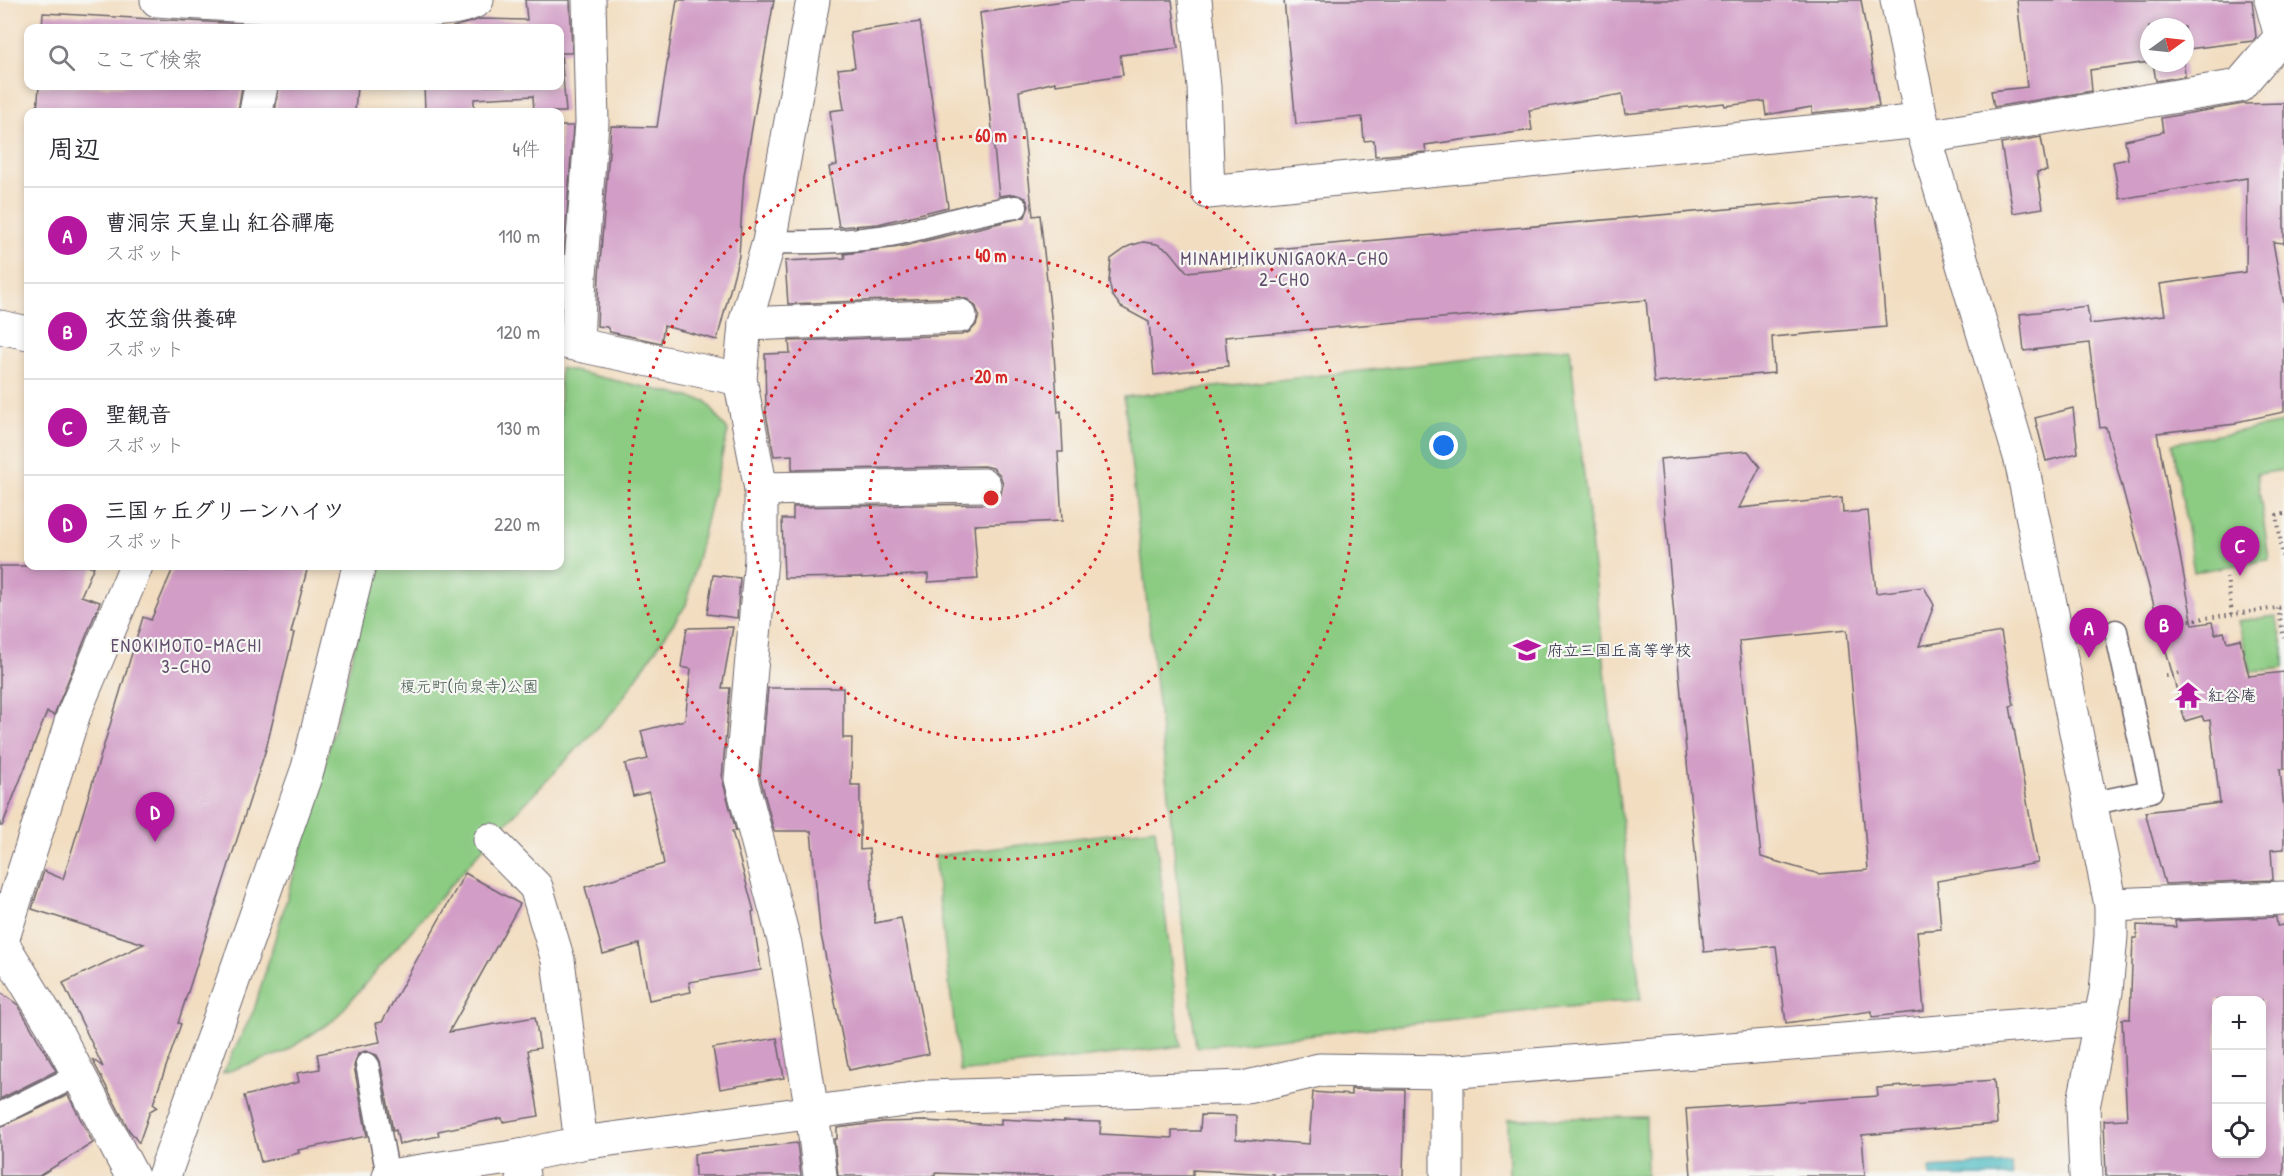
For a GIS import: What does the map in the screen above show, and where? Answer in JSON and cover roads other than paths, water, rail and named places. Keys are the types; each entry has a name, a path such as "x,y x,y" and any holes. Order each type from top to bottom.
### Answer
{"street":[{"path":"158,0 277,12 410,5 467,6 477,0"},
{"path":"590,0 592,123 580,275 568,342 740,379"},
{"path":"813,0 769,242 745,324 740,379 761,489 761,559 741,779 785,944 820,1176"},
{"path":"1195,0 1204,87 1208,192 1923,129 2239,86 2282,37 2271,0"},
{"path":"1897,0 1923,129 2021,460 2111,905 2109,966 2083,1107 2086,1176"},
{"path":"257,108 260,90"},
{"path":"745,324 960,316"},
{"path":"0,327 24,332"},
{"path":"761,489 984,485"},
{"path":"132,1176 54,1028 1,941 74,713 134,570"},
{"path":"164,1176 308,768 358,570"},
{"path":"490,840 536,887 558,960 581,1143"},
{"path":"2111,905 2284,898"},
{"path":"389,1176 522,1166 581,1143 928,1097 1247,1087 1319,1070 1447,1072 2100,1019"},
{"path":"1447,1072 1447,1176"}],"lane":[{"path":"769,242 806,243 881,236 982,212 1016,207"},
{"path":"2090,804 2151,790 2116,631"},
{"path":"367,1064 389,1176"},
{"path":"0,1114 78,1074"}],"water":[{"path":"2011,1163 2012,1176 1930,1176 1929,1168"}],"place":[{"name":"聖観音","path":"2240,576"},
{"name":"府立三国丘高等学校","path":"1527,650"},
{"name":"衣笠翁供養碑","path":"2164,655"},
{"name":"曹洞宗 天皇山 紅谷禪庵","path":"2089,658"},
{"name":"紅谷庵","path":"2188,695"},
{"name":"三国ヶ丘グリーンハイツ","path":"155,842"}],"district":[{"name":"MINAMIMIKUNIGAOKA-CHO 2-CHO","path":"1285,269"},
{"name":"ENOKIMOTO-MACHI 3-CHO","path":"187,656"}],"park label":[{"name":"榎元町(向泉寺)公園","path":"469,686"}]}
